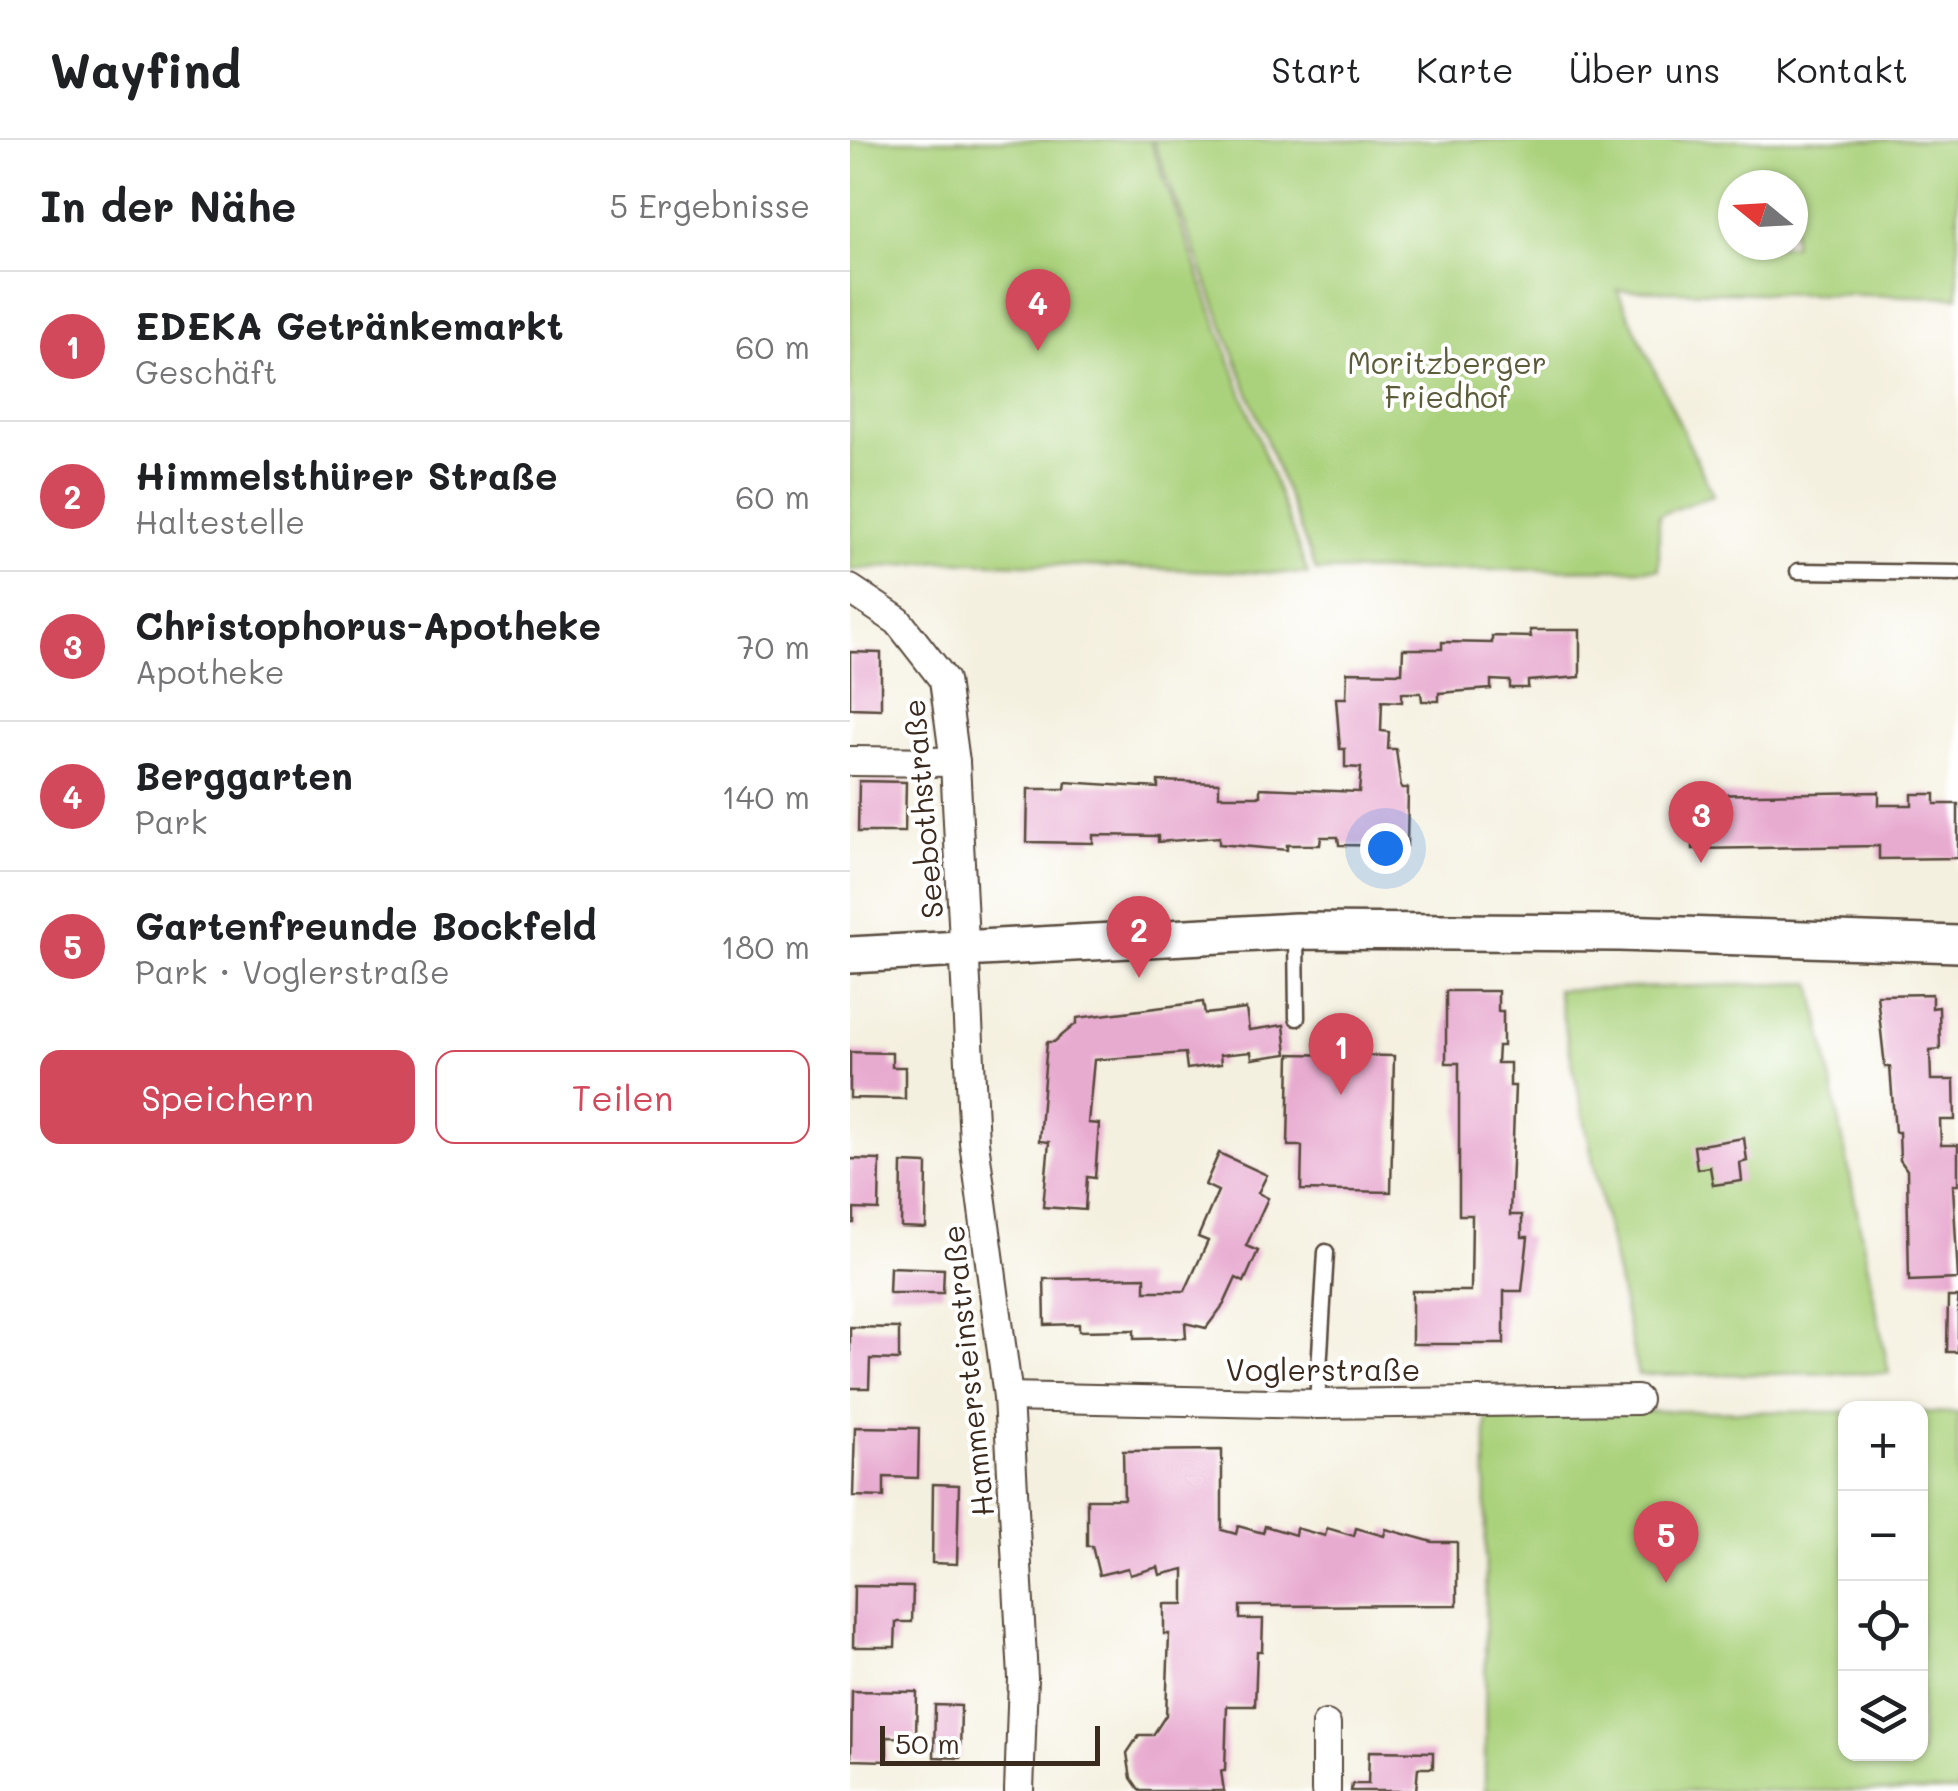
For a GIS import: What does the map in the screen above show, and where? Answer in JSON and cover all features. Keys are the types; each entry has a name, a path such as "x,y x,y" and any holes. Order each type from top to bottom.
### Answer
{"street":[{"name":"Seebothstraße","path":"850,589 898,621 944,680 956,762 966,946"},
{"path":"850,760 956,762"},
{"path":"850,955 966,946 1296,932 1638,934 1958,944"},
{"name":"Hammersteinstraße","path":"966,946 974,1142 1008,1397 1023,1678 1018,1791"},
{"name":"Voglerstraße","path":"1008,1397 1318,1404 1637,1400"},
{"path":"1326,1725 1326,1791"}],"lane":[{"path":"1798,572 1958,573"},
{"path":"1296,932 1297,1018"},
{"path":"1318,1404 1326,1252"}],"green space":[{"path":"850,140 1150,140 1308,574 941,561 850,570"},
{"name":"Moritzberger Friedhof","path":"1153,140 1958,140 1958,297 1617,290 1713,495 1659,515 1659,569 1316,571"},
{"path":"1812,983 1889,1373 1638,1375 1557,990"},
{"path":"1486,1410 1838,1412 1838,1761 1928,1761 1928,1412 1958,1413 1958,1791 1485,1791"}],"building":[{"path":"1530,630 1580,630 1580,677 1528,681 1528,688 1510,688 1510,681 1491,680 1491,689 1439,693 1439,701 1422,701 1421,693 1402,693 1402,702 1382,701 1381,731 1389,732 1388,749 1396,749 1401,788 1408,788 1407,846 1339,845 1338,837 1321,837 1320,845 1287,845 1287,850 1219,844 1219,837 1158,842 1158,836 1093,835 1093,843 1027,842 1028,789 1065,789 1066,782 1158,788 1158,781 1219,783 1219,796 1260,796 1260,788 1359,792 1361,768 1345,767 1345,749 1340,749 1336,698 1346,698 1347,672 1402,673 1403,649 1442,649 1442,642 1492,643 1492,636 1531,637"},
{"path":"850,652 881,653 881,709 850,708"},
{"path":"859,781 906,782 905,832 858,832"},
{"path":"1879,792 1879,805 1912,805 1912,794 1935,794 1935,804 1958,804 1958,858 1879,859 1879,846 1693,849 1693,795"},
{"path":"1446,991 1498,991 1498,1011 1503,1011 1503,1046 1498,1046 1497,1063 1510,1063 1510,1086 1515,1086 1510,1215 1522,1215 1522,1237 1528,1237 1522,1291 1504,1291 1504,1344 1412,1344 1412,1291 1471,1291 1472,1215 1459,1215 1459,1063 1446,1063"},
{"path":"1932,994 1932,1008 1939,1007 1940,1049 1930,1050 1931,1080 1954,1080 1955,1120 1940,1120 1941,1145 1958,1145 1958,1185 1953,1185 1958,1279 1909,1281 1907,1170 1900,1160 1899,1132 1895,1132 1890,1067 1885,1067 1877,995"},
{"path":"1203,1002 1205,1014 1246,1009 1249,1030 1284,1025 1287,1054 1252,1059 1251,1052 1220,1055 1221,1064 1187,1069 1185,1053 1094,1060 1088,1123 1099,1124 1095,1178 1087,1177 1085,1210 1043,1207 1049,1142 1039,1141 1047,1042 1054,1042 1077,1023 1077,1018"},
{"path":"850,1052 892,1053 892,1067 905,1067 905,1099 850,1098"},
{"path":"1290,1054 1394,1056 1391,1192 1301,1190 1302,1146 1288,1146"},
{"path":"1744,1138 1747,1161 1740,1163 1742,1181 1713,1185 1710,1167 1697,1169 1694,1146"},
{"path":"1219,1153 1267,1175 1258,1193 1268,1198 1246,1246 1258,1251 1244,1282 1236,1278 1224,1304 1206,1328 1185,1323 1186,1338 1134,1339 1134,1330 1079,1331 1079,1324 1045,1325 1044,1279 1145,1277 1145,1291 1185,1291 1208,1241 1198,1237 1218,1191 1205,1185"},
{"path":"850,1159 880,1160 879,1210 854,1209 854,1223 850,1223"},
{"path":"902,1163 927,1164 926,1228 901,1227"},
{"path":"890,1267 944,1269 943,1293 889,1293"},
{"path":"1948,1297 1958,1297 1958,1352 1947,1352"},
{"path":"850,1327 899,1328 899,1360 870,1359 869,1388 850,1388"},
{"path":"855,1427 919,1428 918,1478 884,1477 884,1497 853,1496"},
{"path":"1222,1450 1222,1530 1236,1534 1238,1526 1263,1533 1265,1526 1295,1535 1296,1528 1325,1536 1327,1528 1354,1536 1356,1528 1384,1536 1386,1529 1433,1542 1457,1542 1457,1605 1240,1606 1240,1619 1263,1619 1262,1651 1257,1651 1255,1706 1227,1706 1225,1771 1221,1771 1224,1791 1140,1791 1131,1778 1127,1753 1139,1735 1153,1735 1166,1715 1169,1634 1164,1634 1164,1604 1184,1604 1184,1569 1160,1575 1158,1567 1130,1575 1128,1568 1099,1575 1092,1546 1087,1546 1087,1499 1124,1499 1123,1451"},
{"path":"933,1484 959,1485 957,1564 932,1563"},
{"path":"854,1586 913,1587 912,1622 896,1622 895,1647 853,1647"},
{"path":"852,1691 917,1692 916,1738 887,1737 887,1761 851,1760"},
{"path":"935,1705 961,1706 960,1758 934,1757"},
{"path":"1369,1751 1433,1752 1433,1768 1418,1768 1416,1791 1351,1791 1352,1784 1368,1784"}],"place":[{"name":"Berggarten","path":"1038,351"},
{"name":"Christophorus-Apotheke","path":"1701,863"},
{"name":"Himmelsthürer Straße","path":"1139,978"},
{"name":"EDEKA Getränkemarkt","path":"1341,1095"},
{"name":"Gartenfreunde Bockfeld","path":"1666,1583"}]}
